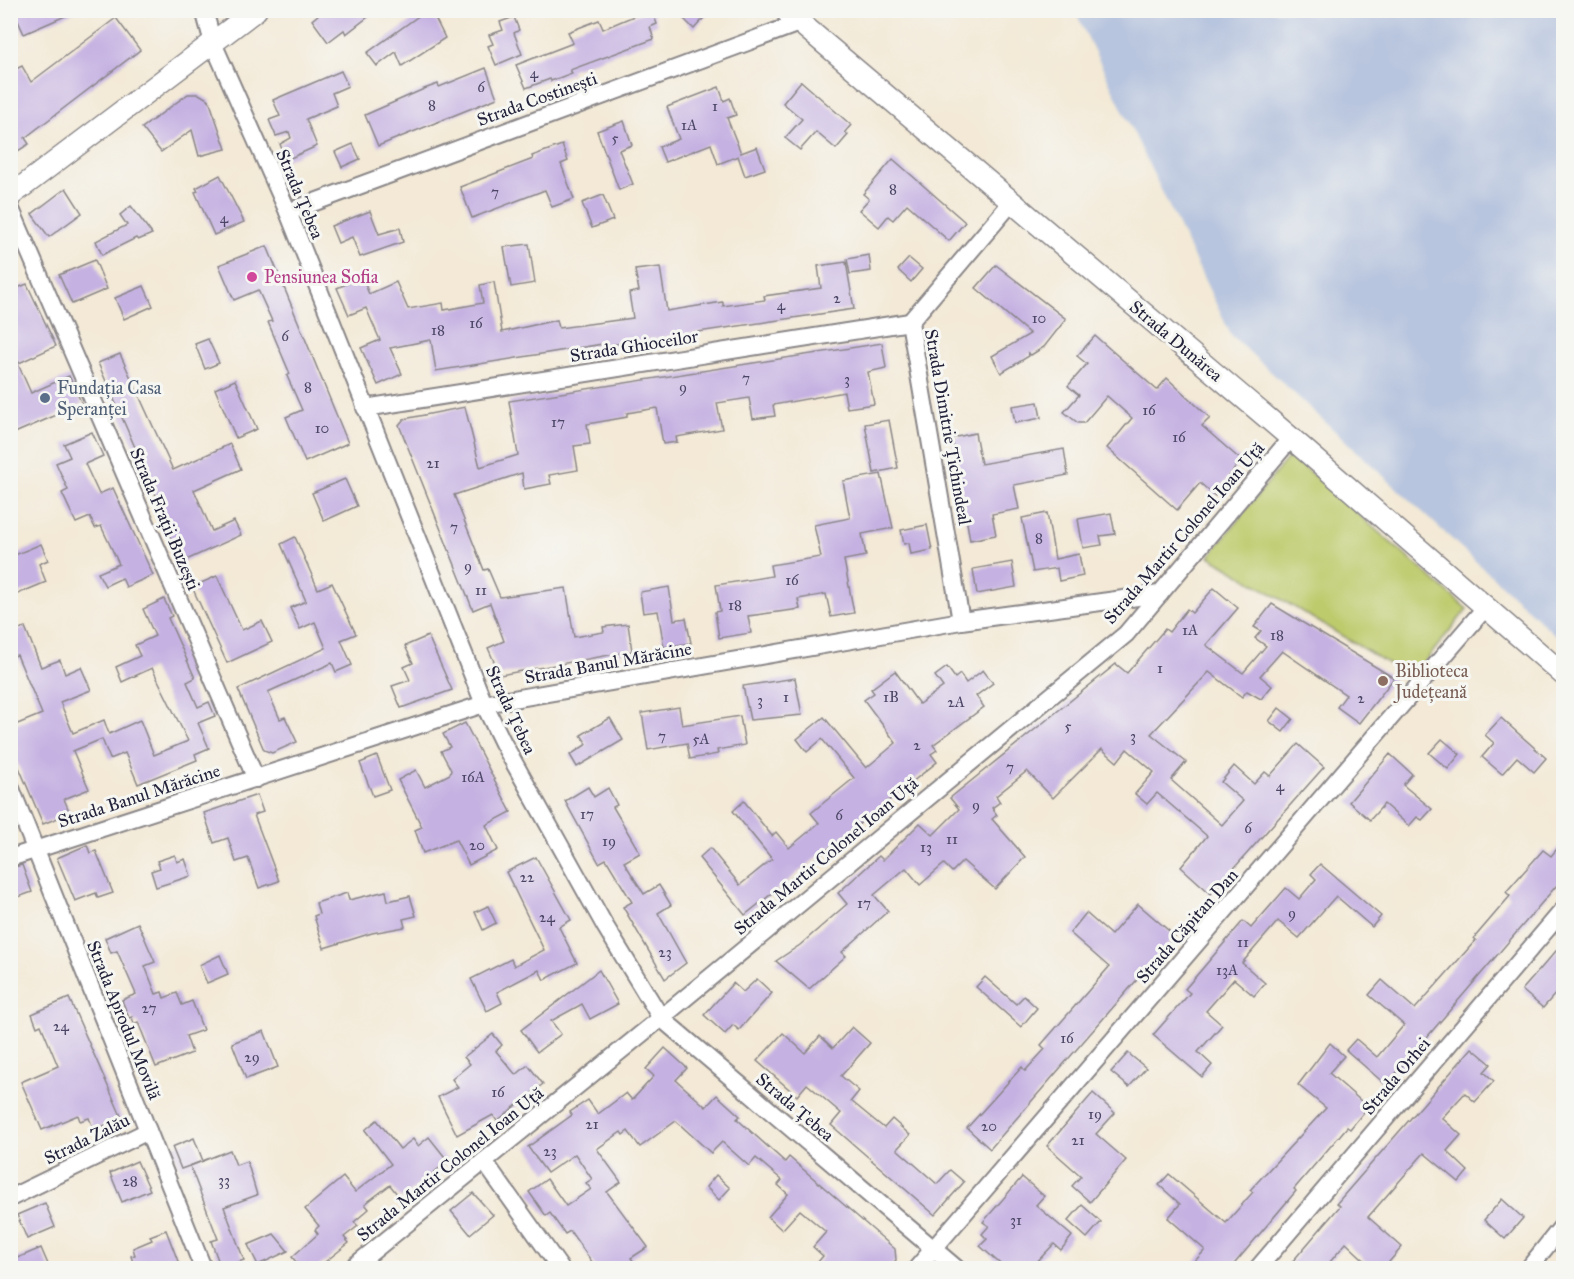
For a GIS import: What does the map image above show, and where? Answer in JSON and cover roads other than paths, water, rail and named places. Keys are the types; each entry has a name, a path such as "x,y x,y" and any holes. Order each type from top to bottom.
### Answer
{"street":[{"name":"Strada Țebea","path":"204,10 213,42 288,212 484,704 502,742 605,926 661,1018 956,1269"},
{"path":"10,196 256,10"},
{"name":"Strada Dunărea","path":"792,16 1291,438 1563,675"},
{"name":"Strada Costinești","path":"288,212 792,16"},
{"name":"Strada Dimitrie Țichindeal","path":"961,621 910,322 1011,203"},
{"name":"Strada Frații Buzești","path":"10,207 256,779"},
{"name":"Strada Ghioceilor","path":"365,408 910,322"},
{"name":"Strada Martir Colonel Ioan Uță","path":"352,1269 661,1018 1126,634 1291,438"},
{"name":"Strada Banul Mărăcine","path":"10,858 484,704 961,621 1160,594"},
{"name":"Strada Căpitan Dan","path":"917,1269 1485,608"},
{"name":"Strada Aprodul Movilă","path":"10,786 203,1269"},
{"name":"Strada Orhei","path":"1258,1269 1563,909"},
{"name":"Strada Zalău","path":"10,1198 147,1131"},
{"path":"484,1161 560,1269"},
{"path":"1529,1269 1563,1224"}],"place":[{"name":"Pensiunea Sofia","path":"252,277"},
{"name":"Fundația Casa Speranței","path":"45,398"},
{"name":"Biblioteca Județeană","path":"1383,681"}]}
